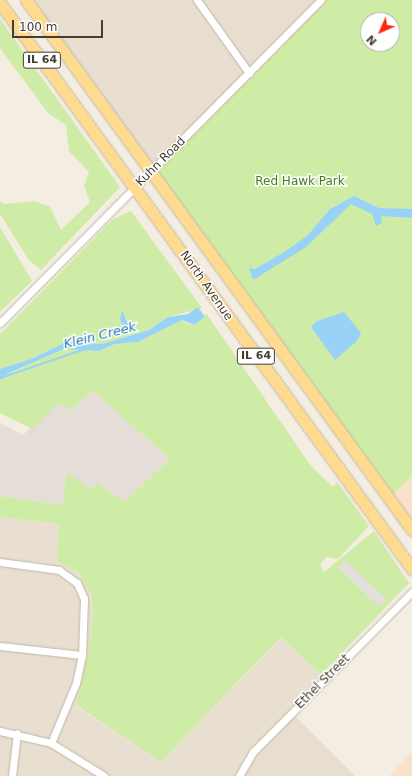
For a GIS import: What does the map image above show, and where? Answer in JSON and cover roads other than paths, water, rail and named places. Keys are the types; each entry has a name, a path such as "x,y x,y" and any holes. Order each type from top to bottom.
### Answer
{"main road":[{"name":"North Avenue","path":"26,0 412,530"},
{"name":"North Avenue","path":"0,2 136,187 412,569"}],"street":[{"path":"197,0 249,73"},
{"name":"Kuhn Road","path":"0,323 321,0"},
{"path":"0,562 59,570 77,583 86,608 82,655 73,694 51,743"},
{"name":"Ethel Street","path":"239,776 253,752 412,592"},
{"path":"0,646 82,655"},
{"path":"0,731 17,733 51,743 104,776"},
{"path":"12,776 17,733"}],"water":[{"path":"354,196 379,208 412,209 412,218 381,216 382,223 376,226 372,214 351,204 306,247 253,280 249,268 255,269 286,251 307,236 330,209"},
{"path":"198,307 205,317 194,325 182,320 138,342 115,344 99,351 64,349 9,373 0,380 0,369 31,359 66,342 102,344 149,330 168,317 188,314"},
{"path":"122,310 129,327 125,332 120,319"},
{"path":"344,312 361,333 357,341 335,360 311,327 317,321"}],"waterway":[{"name":"Klein Creek","path":"0,378 85,349"}],"park label":[{"name":"Red Hawk Park","path":"300,182"}]}
